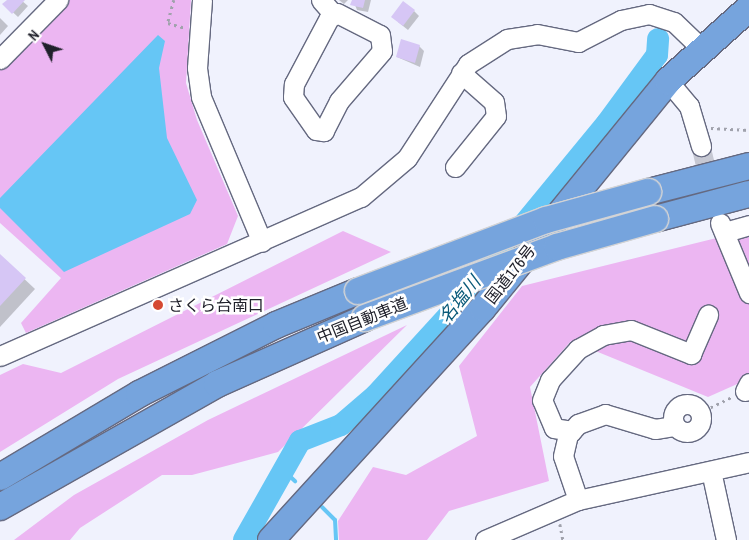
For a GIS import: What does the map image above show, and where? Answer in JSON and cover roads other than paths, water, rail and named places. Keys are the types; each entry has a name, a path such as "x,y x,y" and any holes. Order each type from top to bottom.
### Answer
{"highway":[{"name":"国道176号","path":"270,540 483,308 668,81 701,48 749,8"},
{"name":"中国自動車道","path":"0,477 139,394 276,325 358,291 528,226 749,166"},
{"name":"中国自動車道","path":"0,507 217,384 365,318 538,253 749,194"}],"street":[{"path":"0,59 58,0"},
{"path":"202,0 197,68 202,97 262,242"},
{"path":"321,0 334,15 380,36 382,52 339,102 324,131 316,130 293,97 294,84 334,15"},
{"path":"0,356 94,315 123,316 163,298 192,272 262,242 377,186 417,144 461,73 478,55 507,39 537,34 578,42 634,16 662,16 701,48"},
{"path":"456,167 496,116 494,102 461,73"},
{"path":"668,81 689,106 701,146"},
{"path":"749,225 722,227 749,293"},
{"path":"572,431 554,428 542,400 550,380 578,349 603,335 631,330 691,354 708,315"},
{"path":"578,500 563,456 572,431 594,415 605,414 655,429 675,426 673,416 680,407 690,405 699,413"},
{"path":"484,540 578,500 749,462"},
{"path":"712,471 726,540"}],"water":[{"path":"158,35 165,41 159,68 167,138 197,200 190,214 64,272 0,208 0,198"}],"waterway":[{"name":"名塩川","path":"244,540 300,441 341,425 376,395 450,314 607,123 657,55 658,39"},
{"path":"282,469 295,481"},
{"path":"322,507 335,520 336,540"}],"tunnel":[{"path":"701,146 711,188"}],"place":[{"name":"さくら台南口","path":"158,305"}]}
